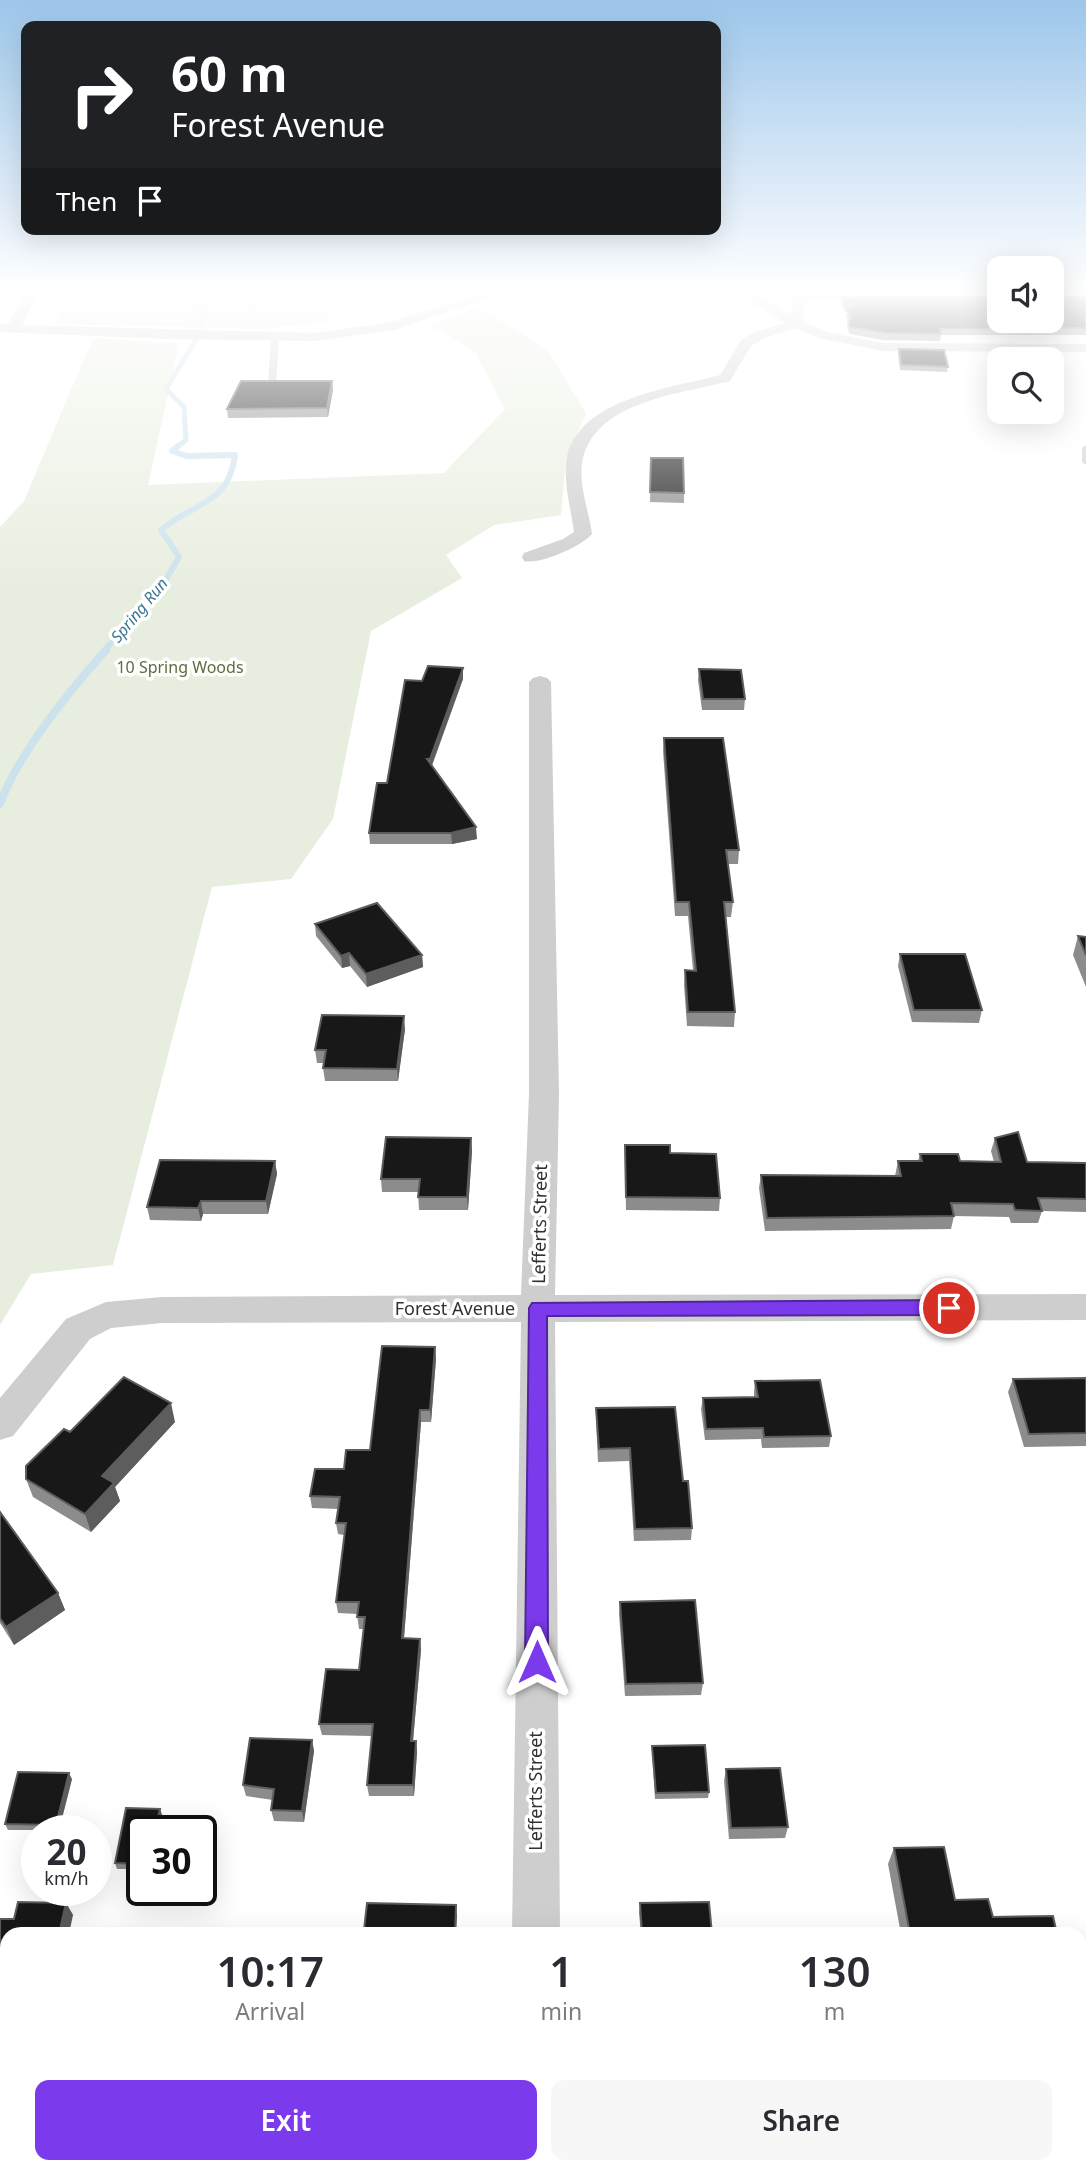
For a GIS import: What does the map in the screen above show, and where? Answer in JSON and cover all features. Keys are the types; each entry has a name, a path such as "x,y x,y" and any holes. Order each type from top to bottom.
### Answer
{"street":[{"path":"531,557 569,543 583,534 574,460 585,435 612,410 688,388"},
{"name":"Lefferts Street","path":"536,1927 538,1308 544,1094 540,682"},
{"name":"Forest Avenue","path":"0,1425 78,1329 106,1315 162,1310 1086,1307"}],"lane":[{"path":"1086,449 1086,462"}],"green space":[{"name":"10 Spring Woods","path":"72,388 169,388 148,485 444,473 505,409 494,388 571,388 586,413 566,458 561,515 494,525 446,555 462,578 371,631 333,819 291,879 212,887 113,1265 31,1274 0,1325 0,527 24,501"}],"building":[{"path":"237,388 331,388 327,408 227,409"},
{"path":"651,458 683,458 684,493 650,492"},
{"path":"428,666 463,668 430,759 427,759 476,827 451,833 369,833 377,783 387,783 405,680 422,681"},
{"path":"699,669 741,670 745,699 703,699"},
{"path":"664,738 723,738 739,850 726,850 733,902 724,902 735,1012 688,1012 685,970 696,971 689,902 676,902"},
{"path":"377,903 422,955 366,974 349,953 341,956 315,924"},
{"path":"1078,936 1086,937 1086,955"},
{"path":"900,954 965,954 982,1010 914,1010"},
{"path":"322,1015 404,1016 397,1069 323,1068 326,1050 315,1050"},
{"path":"1018,1132 1027,1162 1086,1163 1086,1199 1038,1198 1042,1211 1015,1210 1013,1204 951,1203 954,1216 767,1218 761,1175 901,1176 898,1161 922,1161 920,1154 958,1154 960,1161 1001,1162 995,1138"},
{"path":"386,1137 471,1138 467,1197 418,1197 420,1179 381,1179"},
{"path":"625,1145 670,1145 670,1153 716,1154 720,1198 626,1197"},
{"path":"160,1160 275,1161 266,1201 201,1201 198,1208 147,1207"},
{"path":"382,1346 435,1347 430,1410 420,1410 402,1638 420,1639 411,1741 416,1741 413,1785 367,1785 373,1724 319,1724 326,1669 359,1670 365,1617 357,1617 359,1602 336,1602 346,1523 336,1523 340,1497 310,1496 315,1469 344,1469 346,1450 370,1450"},
{"path":"124,1377 171,1403 102,1476 114,1483 85,1514 26,1479 26,1466 64,1429 70,1432"},
{"path":"1086,1378 1086,1433 1029,1434 1013,1379"},
{"path":"820,1380 831,1436 764,1437 763,1428 706,1429 703,1398 758,1397 755,1381"},
{"path":"675,1407 683,1481 688,1481 692,1528 635,1529 630,1448 599,1449 596,1408"},
{"path":"0,1512 58,1593 6,1627 0,1618"},
{"path":"695,1600 703,1683 626,1684 620,1602"},
{"path":"250,1738 312,1740 302,1811 271,1810 274,1789 243,1785"},
{"path":"705,1745 709,1792 656,1793 652,1746"},
{"path":"780,1768 788,1827 731,1828 726,1769"},
{"path":"18,1772 69,1773 58,1815 21,1815 21,1824 5,1824"},
{"path":"126,1808 160,1809 159,1815 126,1815 126,1863 115,1863"},
{"path":"944,1847 955,1900 988,1899 993,1917 1053,1916 1055,1927 909,1927 894,1848"},
{"path":"18,1902 21,1902 21,1906 65,1906 61,1927 0,1927 0,1919 14,1919"},
{"path":"709,1902 711,1927 642,1927 640,1903"},
{"path":"367,1903 456,1905 455,1927 364,1927"}],"waterway":[{"name":"Spring Run","path":"166,388 184,407 186,440 176,448"},
{"name":"Spring Run","path":"104,651 164,583 179,557 161,530 218,493 226,484 231,471 235,455 187,456 172,451 178,446"},
{"name":"Spring Run","path":"0,804 32,744 61,703 106,650"}],"route":[{"path":"537,1662 538,1308 949,1308"}]}
